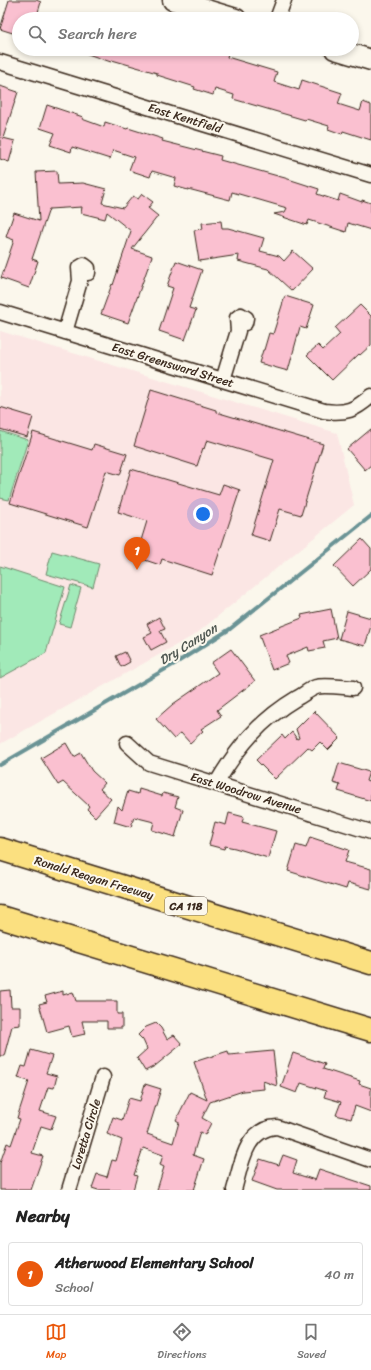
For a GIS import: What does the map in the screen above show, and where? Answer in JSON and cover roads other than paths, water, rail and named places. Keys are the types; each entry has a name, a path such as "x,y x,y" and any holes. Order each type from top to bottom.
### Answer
{"highway":[{"name":"Ronald Reagan Freeway","path":"0,849 371,963"},
{"path":"0,917 371,1030"}],"main road":[{"path":"173,0 213,12"},
{"path":"358,56 371,60"}],"street":[{"path":"280,12 284,0"},
{"name":"East Kentfield","path":"0,62 371,175"},
{"path":"65,332 80,281 79,268 84,265 88,268 88,273"},
{"name":"East Greensward Street","path":"0,312 324,411 348,411 355,408 371,396"},
{"path":"223,380 238,331 236,318 241,315 246,318 245,323"},
{"path":"216,784 228,762 243,742 263,722 282,707 316,687 353,688"},
{"name":"East Woodrow Avenue","path":"127,743 149,763 371,832"},
{"name":"Loretta Circle","path":"69,1190 103,1077"},
{"path":"234,1190 246,1150 251,1140 258,1132 268,1127 277,1127 371,1160"}],"waterway":[{"name":"Dry Canyon","path":"0,765 176,663 230,629 371,516"}],"place":[{"name":"Atherwood Elementary School","path":"137,570"}]}
